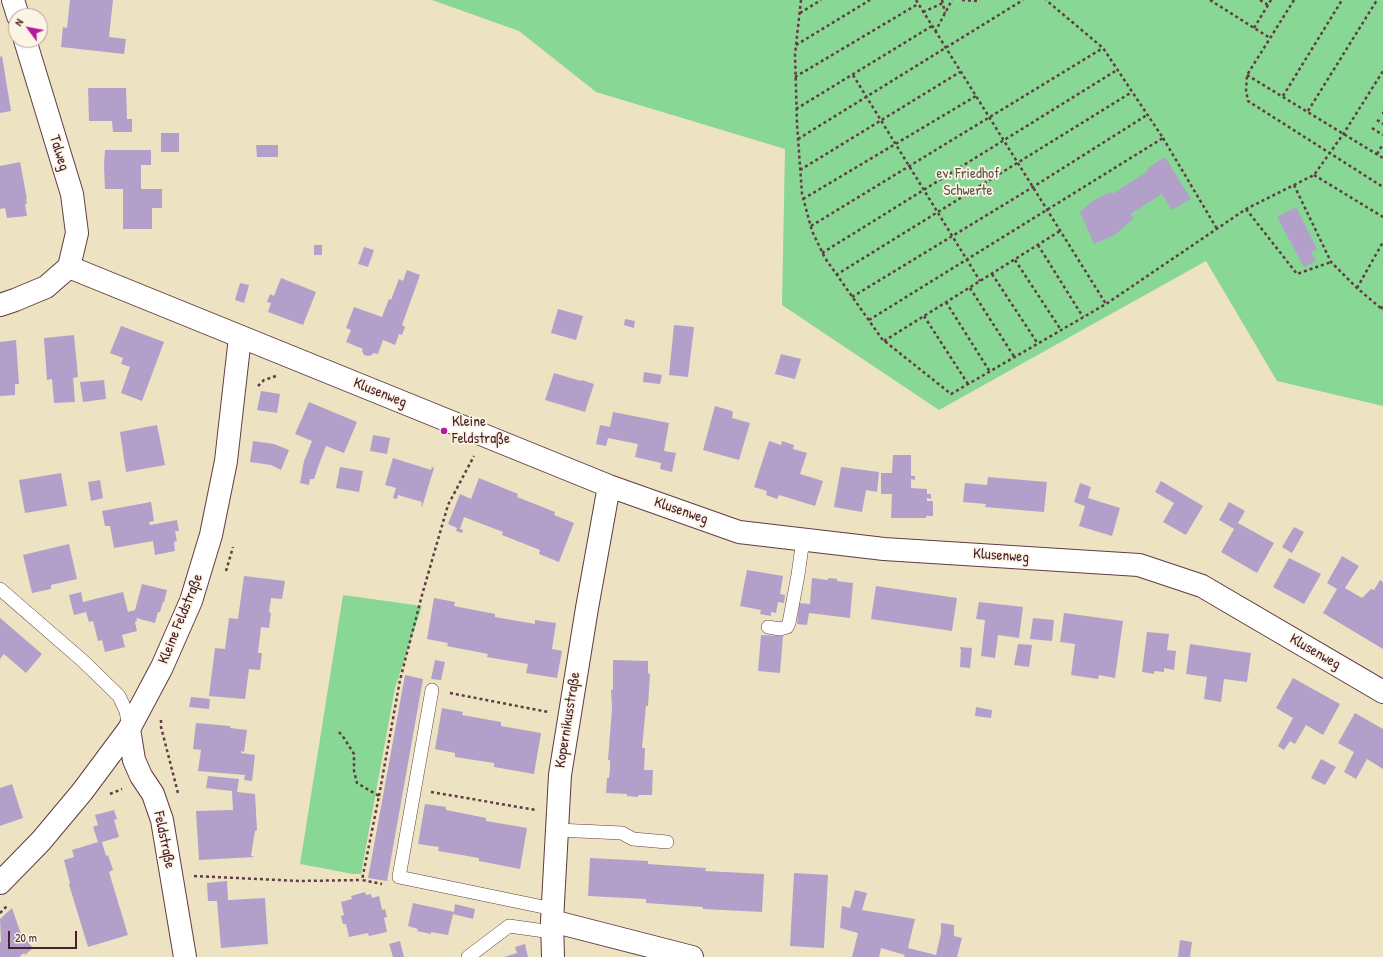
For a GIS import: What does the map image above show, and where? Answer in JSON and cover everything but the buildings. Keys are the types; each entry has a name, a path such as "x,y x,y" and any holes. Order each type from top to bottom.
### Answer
{"street":[{"name":"Talweg","path":"27,48 72,194 77,233 68,267"},
{"path":"0,305 46,287 68,267"},
{"name":"Klusenweg","path":"68,267 609,486 739,532 884,549 1139,565 1202,586 1383,692"},
{"name":"Kleine Feldstraße","path":"0,883 41,841 82,792 129,728 162,667 191,600 211,535 226,461 241,337"},
{"name":"Kopernikusstraße","path":"553,957 552,921 560,775 586,608 609,486"},
{"name":"Feldstraße","path":"129,728 134,760 153,794 162,820 185,957"},
{"path":"552,921 692,957"}],"lane":[{"path":"768,627 780,629 787,626 789,623 803,539"},
{"path":"0,589 83,661 119,696 126,711 129,728"},
{"path":"432,690 399,877 552,921"},
{"path":"557,822 622,833 633,839 667,842"},
{"path":"468,957 509,926 552,921"}],"path":[{"path":"801,0 795,54 796,109 803,200 811,226 822,253 836,275 884,341 951,394 1106,304 1246,209 1314,175 1344,133 1383,71"},
{"path":"800,13 821,0"},
{"path":"796,45 870,0"},
{"path":"916,0 1106,304"},
{"path":"936,32 952,0"},
{"path":"962,0 980,0"},
{"path":"798,139 1023,0"},
{"path":"1046,0 1103,48 1162,138 1217,229"},
{"path":"1210,0 1270,38"},
{"path":"1260,0 1268,5"},
{"path":"1254,28 1271,0"},
{"path":"1294,0 1247,75 1246,90 1248,101 1383,187"},
{"path":"1283,96 1342,0"},
{"path":"1308,112 1377,0"},
{"path":"923,12 942,1 945,14"},
{"path":"796,77 918,4"},
{"path":"796,109 932,26"},
{"path":"811,226 1103,48"},
{"path":"822,253 1117,70"},
{"path":"800,170 960,72"},
{"path":"853,75 980,281"},
{"path":"1247,75 1383,158"},
{"path":"836,275 1018,164 1132,92"},
{"path":"803,200 976,96"},
{"path":"852,297 1033,188 1147,115"},
{"path":"1377,120 1383,124"},
{"path":"1372,128 1383,135"},
{"path":"869,320 1162,138"},
{"path":"1377,154 1383,144"},
{"path":"1314,175 1383,217"},
{"path":"1294,185 1331,262 1356,288 1382,310 1383,305"},
{"path":"1246,209 1296,274 1331,262"},
{"path":"884,341 1060,231"},
{"path":"1356,288 1383,242"},
{"path":"1038,245 1083,317"},
{"path":"1015,260 1061,330"},
{"path":"992,274 1038,344"},
{"path":"970,288 1014,358"},
{"path":"946,302 990,372"},
{"path":"924,316 968,384"},
{"path":"362,880 400,680 448,505 484,436"},
{"path":"432,690 569,716"},
{"path":"339,732 354,754 354,771 357,783 379,796"},
{"path":"415,789 557,822"},
{"path":"172,876 300,880 362,880 390,885 399,877"}],"green space":[{"name":"ev. Friedhof Schwerte","path":"432,0 1383,0 1383,406 1277,381 1206,261 939,410 782,305 785,149 596,92 519,31"},
{"path":"343,595 422,606 395,688 361,874 353,874 300,864"}],"place":[{"name":"Kleine Feldstraße","path":"444,431"}]}
